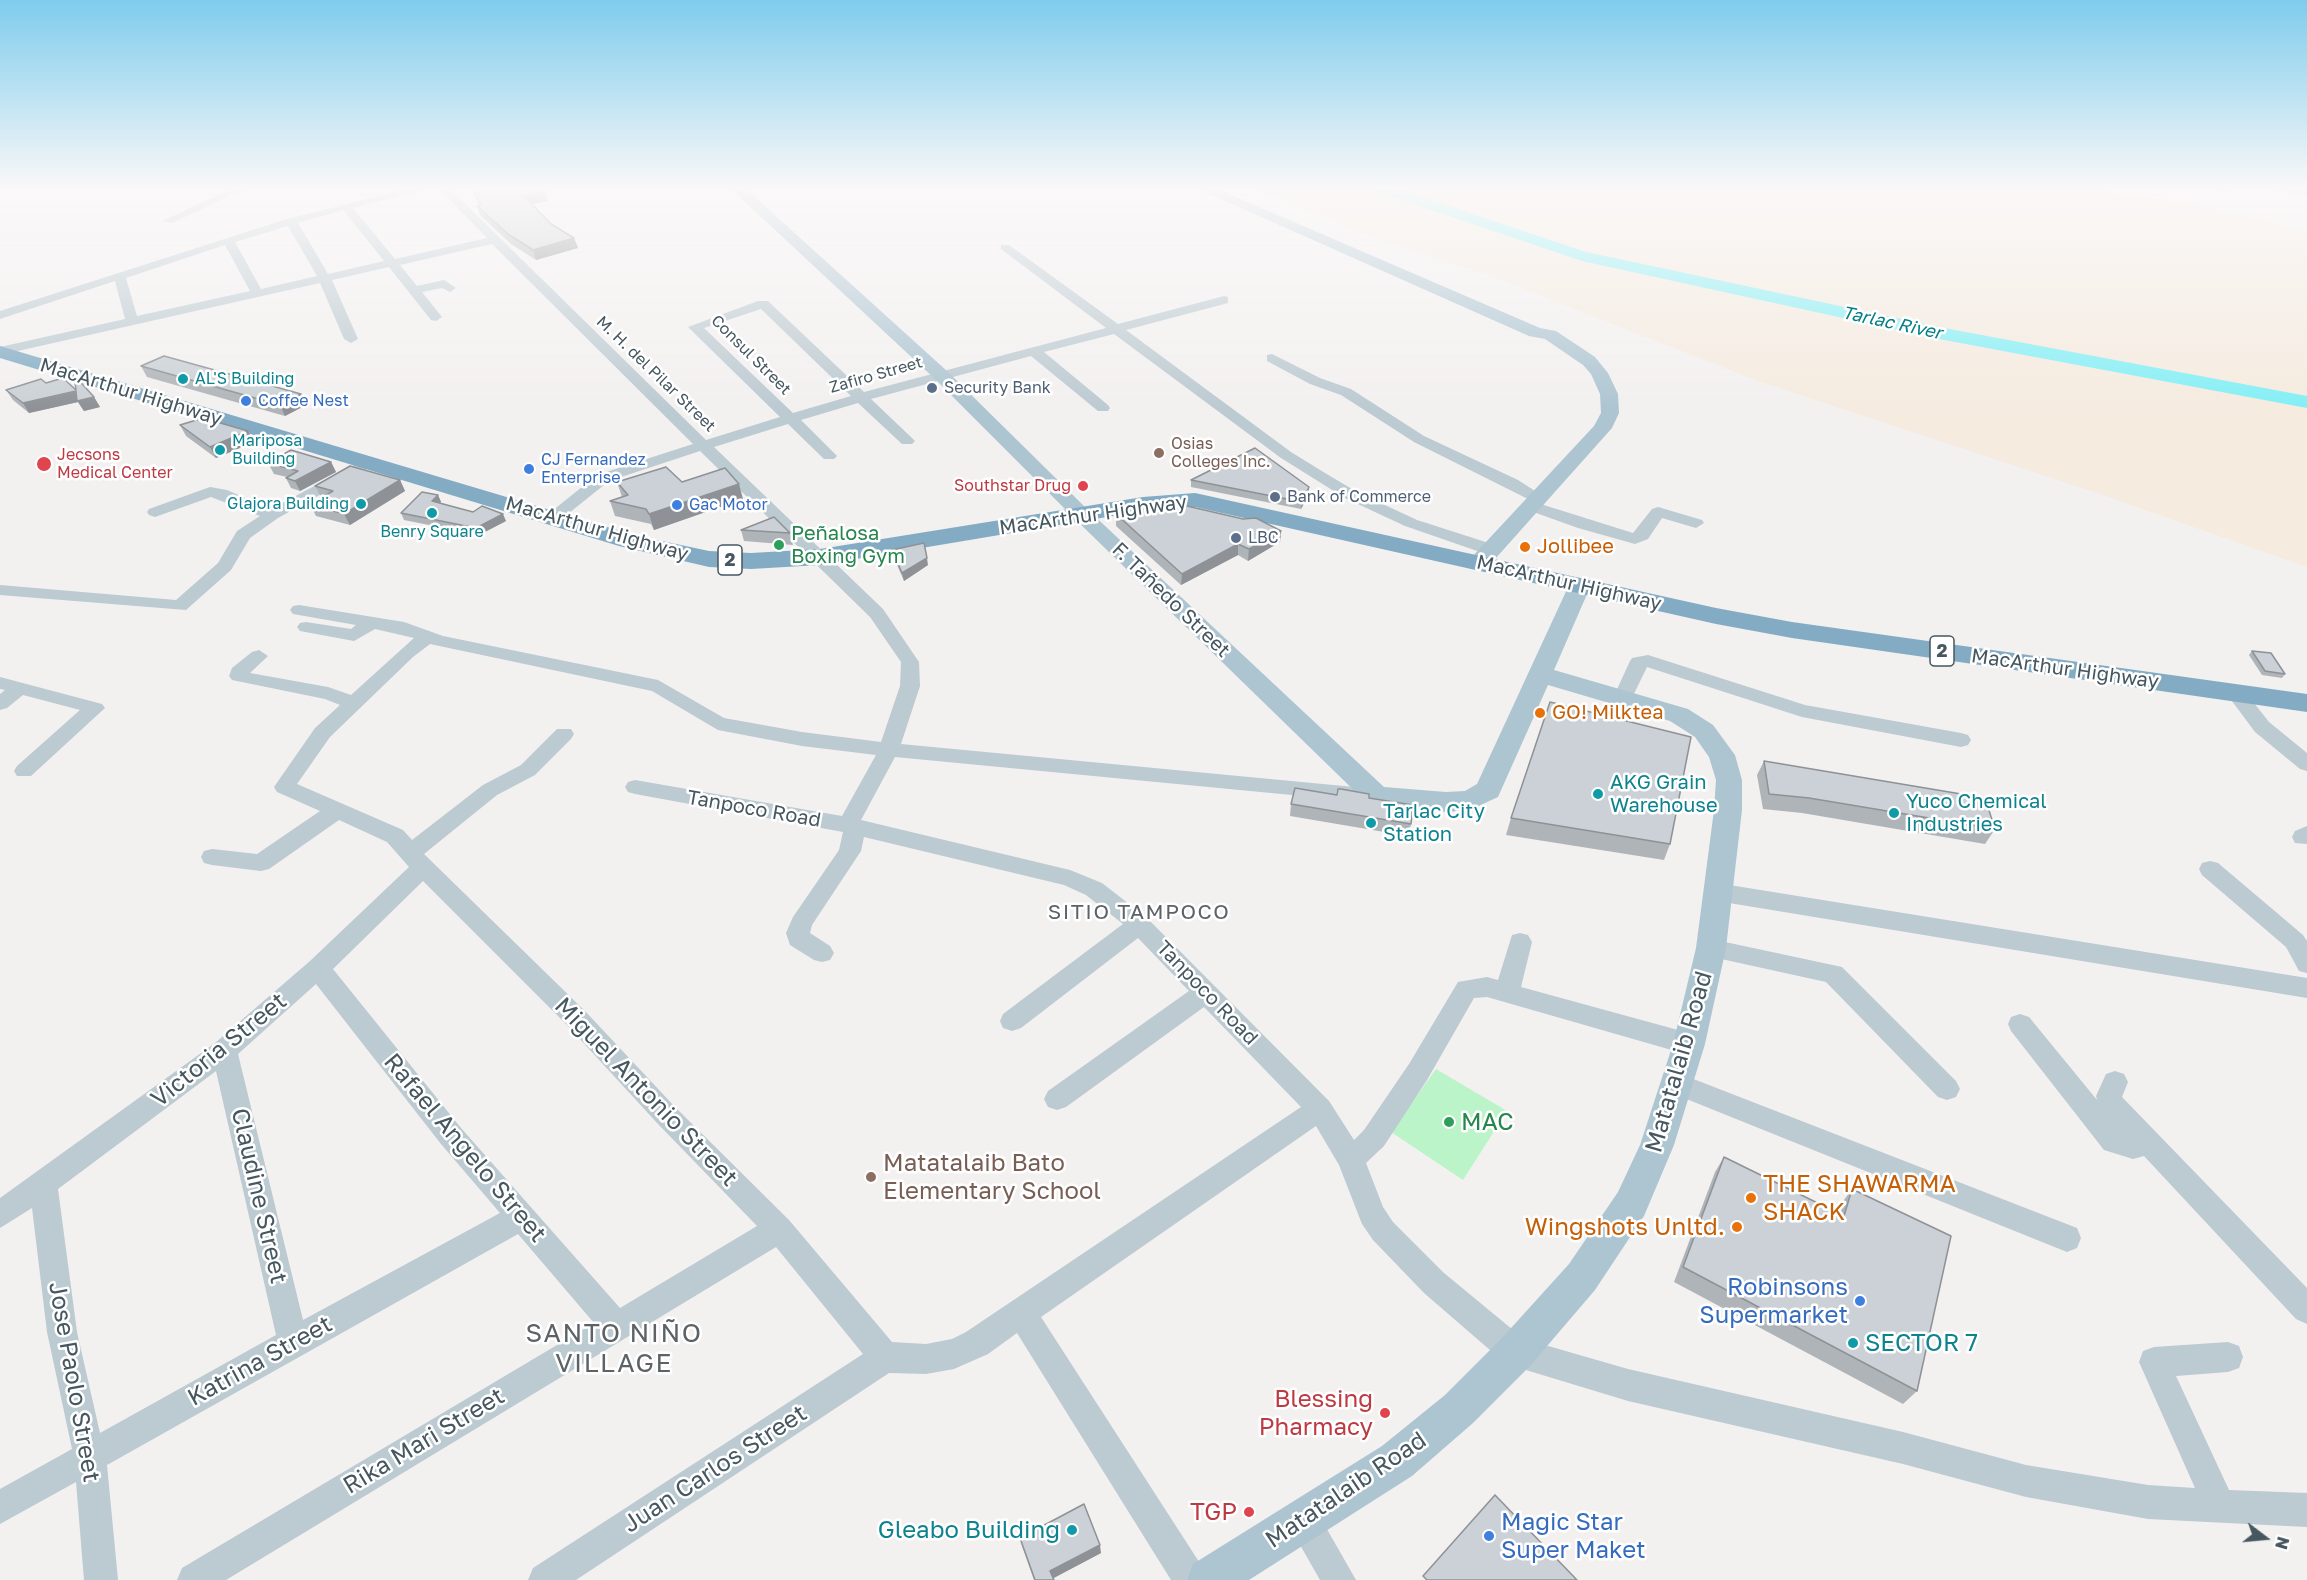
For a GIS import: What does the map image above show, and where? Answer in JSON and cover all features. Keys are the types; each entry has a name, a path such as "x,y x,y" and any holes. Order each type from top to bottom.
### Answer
{"highway":[{"name":"MacArthur Highway","path":"0,351 553,518 669,552 709,560 761,561 820,557 1143,504 1201,501 1484,556 1580,585 1792,630 2307,703"}],"main road":[{"name":"F. Tañedo Street","path":"817,262 940,375 1081,514 1377,796"},
{"path":"1373,262 1535,332 1550,335 1589,361 1599,373 1609,394 1610,413 1602,428 1484,556"},
{"path":"1389,262 1546,328 1550,335"},
{"path":"1377,796 1446,802 1470,800 1488,790 1542,675 1580,585"},
{"name":"Matatalaib Road","path":"1209,1580 1304,1522 1397,1461 1459,1409 1516,1352 1582,1277 1631,1204 1657,1145 1689,1044 1711,948 1728,810 1729,780 1722,755 1704,731 1692,722 1679,715 1542,675"}],"street":[{"path":"0,315 160,262"},
{"path":"240,262 257,293"},
{"path":"315,262 325,279 351,339"},
{"path":"0,351 399,262"},
{"name":"M. H. del Pilar Street","path":"516,262 877,613 910,662 912,670 910,686 889,750 851,826 850,851 801,923 798,939 822,953"},
{"path":"1025,262 1286,455 1343,490 1484,556"},
{"path":"393,263 436,317"},
{"path":"119,275 132,321"},
{"path":"414,290 444,284 450,288"},
{"name":"Zafiro Street","path":"553,518 603,478 703,445 940,375 1224,300"},
{"name":"Consul Street","path":"829,456 694,329 762,304 862,397"},
{"path":"1034,351 1103,408"},
{"path":"1272,358 1315,381 1346,392 1419,439 1512,483 1535,502 1635,539 1642,535 1658,512 1696,523"},
{"path":"862,397 908,441"},
{"path":"0,590 46,592 180,606 209,583 225,566 243,535 272,515 369,462"},
{"path":"155,512 210,492 221,493 272,515"},
{"path":"303,618 354,635 373,622 404,628 426,638 658,686 718,723 889,750 1377,796"},
{"path":"409,852 336,811 284,787 311,753 322,733 426,638"},
{"path":"259,657 239,672 239,676 296,689 328,693 354,703"},
{"path":"1623,698 1639,662 1648,661 1802,711 1961,740"},
{"path":"0,704 9,686 95,708 24,771"},
{"path":"2236,693 2262,727 2307,764"},
{"name":"Victoria Street","path":"0,1215 224,1051 318,968 409,852 490,790 528,770 564,734"},
{"name":"Tanpoco Road","path":"635,787 851,826 1084,882 1139,924 1320,1109 1351,1160 1372,1215 1396,1246 1434,1283 1516,1352"},
{"path":"212,857 261,863 336,811"},
{"name":"Miguel Antonio Street","path":"409,852 576,1018 667,1116 780,1229 885,1358"},
{"path":"2210,869 2295,940 2307,963"},
{"path":"1717,892 2307,988"},
{"path":"1012,1021 1139,924"},
{"path":"1507,993 1520,942"},
{"path":"1711,948 1833,974 1947,1089"},
{"name":"Rafael Angelo Street","path":"318,968 451,1136 615,1326"},
{"path":"1351,1160 1374,1138 1467,989 1487,987 1689,1044"},
{"path":"1057,1099 1206,992"},
{"path":"2020,1024 2114,1141 2133,1147 2150,1143"},
{"name":"Claudine Street","path":"224,1051 293,1342"},
{"path":"2115,1082 2109,1096 2111,1103 2307,1309"},
{"path":"1678,1084 2067,1238"},
{"path":"885,1358 926,1359 954,1353 976,1343 1320,1109"},
{"name":"Jose Paolo Street","path":"43,1184 62,1332 90,1458 101,1580"},
{"name":"Katrina Street","path":"0,1508 293,1342 521,1217"},
{"name":"Rika Mari Street","path":"194,1580 780,1229"},
{"path":"1021,1312 1191,1580"},
{"path":"1516,1352 1628,1385 1776,1421 1902,1448 2026,1481 2148,1502 2307,1510"},
{"name":"Juan Carlos Street","path":"545,1580 885,1358"},
{"path":"2219,1504 2154,1362 2228,1358"},
{"path":"1304,1522 1339,1580"}],"green space":[{"name":"MAC","path":"1436,1069 1507,1111 1463,1180 1391,1132"}],"sand":[{"path":"1448,262 2307,262 2307,567 2100,494 1755,380 1486,274"}],"building":[{"path":"164,356 301,394 280,405 141,366"},
{"path":"74,375 94,397 77,401 76,391 23,403 6,390 41,379 46,383 63,378 76,390"},
{"path":"203,418 248,431 210,447 180,425"},
{"path":"1255,448 1309,487 1302,502 1191,480"},
{"path":"291,450 331,462 295,481 286,478 298,471 268,463"},
{"path":"350,466 400,480 344,514 310,504 333,491 315,486"},
{"path":"666,467 682,482 725,468 739,484 649,514 646,509 610,501 628,495 617,482"},
{"path":"422,492 438,495 432,501 473,512 482,506 503,514 476,528 401,513"},
{"path":"1174,503 1243,519 1256,518 1281,531 1249,549 1238,544 1182,574 1116,514 1133,506"},
{"path":"774,517 790,533 741,530"},
{"path":"924,543 927,558 902,573 892,550"},
{"path":"2252,651 2271,653 2285,674 2265,671"},
{"name":"AKG Grain Warehouse","path":"1550,702 1691,737 1670,844 1511,818"},
{"path":"1764,761 1985,798 1995,829 1809,798 1769,794"},
{"path":"1295,788 1337,795 1338,789 1341,789 1369,794 1369,798 1413,805 1411,824 1291,804"},
{"name":"SECTOR 7","path":"1724,1157 1844,1216 1852,1189 1951,1236 1917,1391 1683,1267"},
{"name":"Magic Star Super Maket","path":"1495,1495 1577,1580 1427,1580 1423,1576"},
{"name":"Gleabo Building","path":"1084,1504 1100,1545 1050,1571 1054,1580 1035,1580 1020,1538"}],"waterway":[{"name":"Tarlac River","path":"1609,262 1939,333 2307,402"}],"place":[{"name":"AL'S Building","path":"183,379"},
{"name":"Security Bank","path":"932,388"},
{"name":"Coffee Nest","path":"246,401"},
{"name":"Mariposa Building","path":"220,450"},
{"name":"Osias Colleges Inc.","path":"1159,453"},
{"name":"Jecsons Medical Center","path":"44,464"},
{"name":"CJ Fernandez Enterprise","path":"529,469"},
{"name":"Southstar Drug","path":"1083,486"},
{"name":"Bank of Commerce","path":"1275,497"},
{"name":"Glajora Building","path":"361,504"},
{"name":"Gac Motor","path":"677,505"},
{"name":"Benry Square","path":"432,513"},
{"name":"LBC","path":"1236,538"},
{"name":"Peñalosa Boxing Gym","path":"779,545"},
{"name":"Jollibee","path":"1525,547"},
{"name":"GO! Milktea","path":"1540,713"},
{"name":"AKG Grain Warehouse","path":"1598,794"},
{"name":"Yuco Chemical Industries","path":"1894,813"},
{"name":"Tarlac City Station","path":"1371,823"},
{"name":"MAC","path":"1449,1122"},
{"name":"Matatalaib Bato Elementary School","path":"871,1177"},
{"name":"THE SHAWARMA SHACK","path":"1751,1198"},
{"name":"Wingshots Unltd.","path":"1737,1227"},
{"name":"Robinsons Supermarket","path":"1860,1301"},
{"name":"SECTOR 7","path":"1853,1343"},
{"name":"Blessing Pharmacy","path":"1385,1413"},
{"name":"TGP","path":"1249,1512"},
{"name":"Gleabo Building","path":"1072,1530"},
{"name":"Magic Star Super Maket","path":"1489,1536"}],"district":[{"name":"SITIO TAMPOCO","path":"1139,912"},
{"name":"SANTO NIÑO VILLAGE","path":"614,1349"}]}
